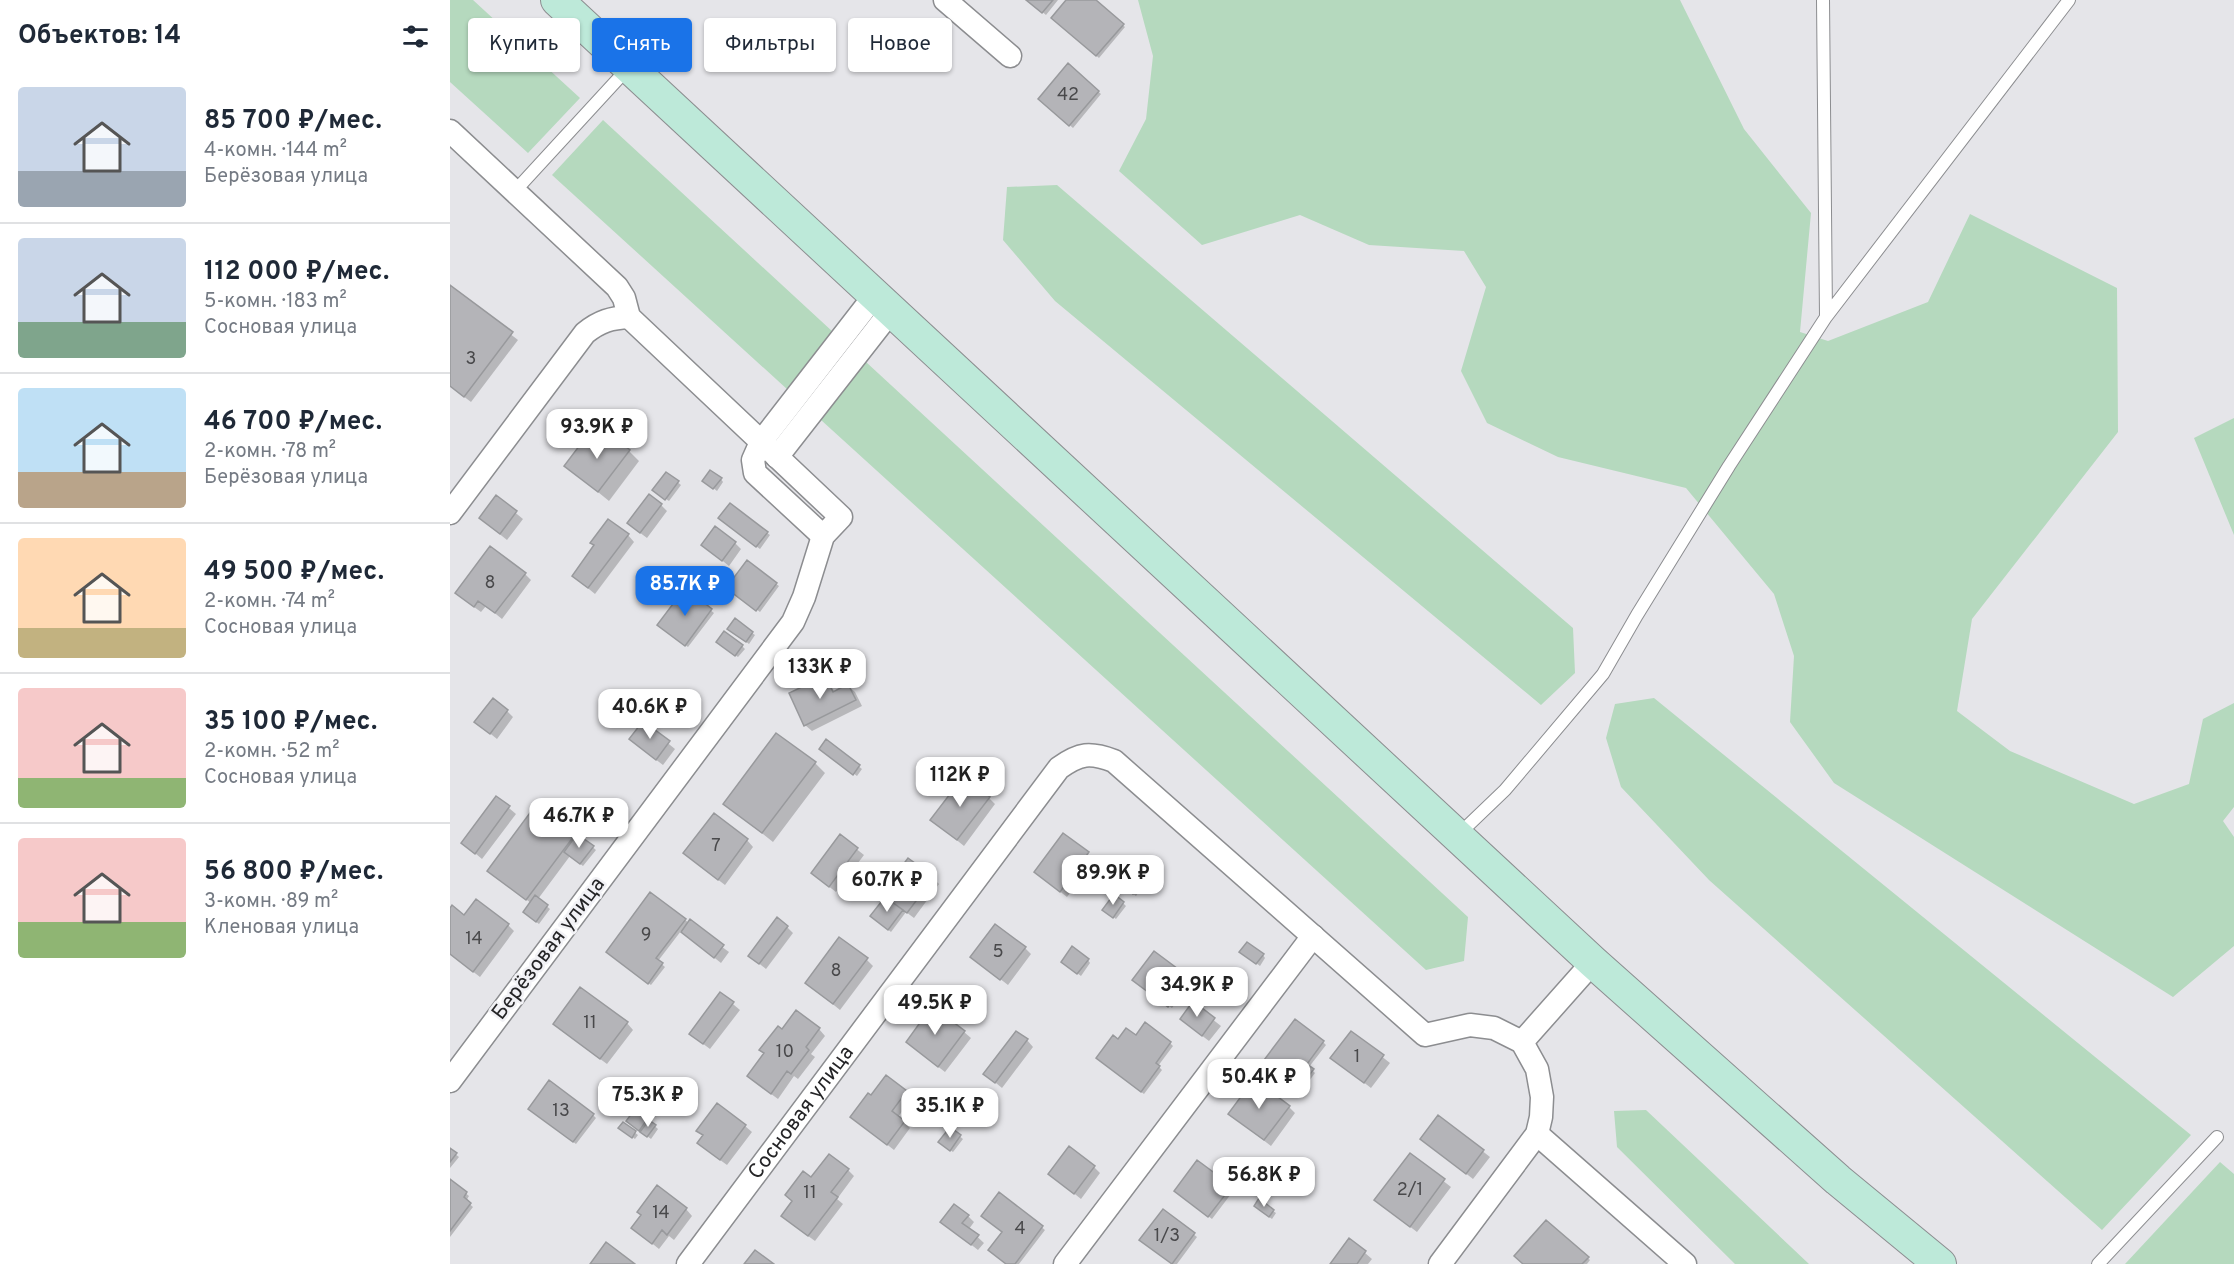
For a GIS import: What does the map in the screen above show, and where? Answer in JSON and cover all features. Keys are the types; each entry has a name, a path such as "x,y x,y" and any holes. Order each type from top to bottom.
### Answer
{"street":[{"path":"557,0 592,33"},
{"path":"945,0 1010,56"},
{"path":"634,72 1456,837 1838,1180 1940,1264"},
{"path":"450,131 617,287 624,298 629,317 777,457 883,303"},
{"path":"823,536 755,472 753,460 761,441 883,303"},
{"path":"450,513 585,333 611,318 629,317"},
{"name":"Берёзовая улица","path":"450,1081 793,622 804,597 823,536 841,517 777,457"},
{"name":"Сосновая улица","path":"688,1264 1059,768 1072,759 1087,754 1114,761 1313,936"},
{"path":"1065,1264 1313,936 1425,1035 1470,1025 1494,1028 1522,1042 1537,1069 1542,1097 1537,1134 1440,1264"},
{"path":"1522,1042 1593,962"},
{"path":"1537,1134 1685,1264"}],"lane":[{"path":"1823,0 1827,317"},
{"path":"1456,837 1505,790 1604,674 1637,615 1728,466 1827,317 2069,0"},
{"path":"515,191 624,72"},
{"path":"2098,1264 2217,1137"}],"green space":[{"path":"450,0 473,0 493,18 468,18 468,72 552,72 580,98 528,153 450,82"},
{"path":"1138,0 1680,0 1744,129 1811,213 1800,332 1828,341 1928,302 1970,214 2117,288 2118,432 1972,619 1957,711 2010,751 2134,804 2189,784 2203,719 2234,703 2234,807 2223,821 2234,837 2234,946 2173,997 1834,783 1790,722 1794,656 1774,594 1686,488 1558,457 1487,423 1461,371 1486,287 1464,251 1369,245 1300,215 1202,245 1119,171 1146,119 1153,56"},
{"path":"603,120 833,332 788,390 552,175"},
{"path":"1057,185 1573,628 1575,673 1541,705 1055,301 1003,240 1007,187"},
{"path":"866,362 1468,917 1464,961 1426,970 821,420"},
{"path":"2234,418 2234,535 2194,438"},
{"path":"1654,698 2191,1135 2102,1230 1709,880 1621,787 1606,738 1615,704"},
{"path":"1646,1110 1809,1264 1735,1264 1617,1147 1614,1111"},
{"path":"2220,1162 2234,1174 2234,1264 2125,1264"}],"building":[{"path":"1026,0 1053,0 1042,13"},
{"path":"1066,0 1096,0 1124,24 1096,56 1051,18"},
{"path":"1068,63 1099,91 1069,126 1038,99"},
{"path":"450,285 513,332 464,397 450,386"},
{"path":"589,433 602,443 609,434 630,450 598,492 564,466"},
{"path":"710,470 722,478 713,489 702,481"},
{"path":"666,472 679,481 665,500 652,490"},
{"path":"649,494 662,504 640,533 627,523"},
{"path":"496,495 517,511 500,534 479,518"},
{"path":"730,503 768,532 756,547 718,518"},
{"path":"608,519 629,534 588,588 572,576 594,545 590,543"},
{"path":"715,526 736,542 722,561 701,545"},
{"path":"490,546 526,573 495,613 478,601 474,607 455,593"},
{"path":"747,560 777,583 756,611 726,588"},
{"path":"685,588 712,609 685,646 657,625"},
{"path":"735,618 753,632 746,642 727,629"},
{"path":"724,631 743,645 735,656 716,642"},
{"path":"825,676 833,692 848,684 856,700 804,726 789,693"},
{"path":"493,698 508,710 490,734 474,722"},
{"path":"643,721 670,741 656,760 629,739"},
{"path":"776,733 816,762 762,833 723,804"},
{"path":"826,739 860,765 853,775 819,749"},
{"path":"963,777 990,797 957,840 930,820"},
{"path":"496,796 510,806 475,854 461,843"},
{"path":"538,802 577,832 526,900 487,871"},
{"path":"714,813 748,839 718,880 683,853"},
{"path":"1063,833 1089,852 1060,892 1034,872"},
{"path":"577,834 594,846 580,864 564,852"},
{"path":"840,834 858,848 829,887 811,873"},
{"path":"908,858 934,877 907,913 877,891 886,878 891,881"},
{"path":"1131,870 1144,879 1133,894 1120,885"},
{"path":"650,892 686,919 656,958 663,963 648,984 606,952"},
{"path":"1114,894 1124,902 1113,918 1102,910"},
{"path":"535,895 548,905 536,922 523,912"},
{"path":"885,897 903,910 888,930 870,916"},
{"path":"476,899 509,924 473,972 450,954 450,908 452,905 464,915"},
{"path":"777,917 788,926 759,964 748,956"},
{"path":"690,919 724,945 714,958 681,932"},
{"path":"995,924 1026,947 1000,980 970,957"},
{"path":"839,937 868,958 833,1004 805,983"},
{"path":"1247,942 1264,954 1256,964 1239,952"},
{"path":"1072,946 1089,959 1077,974 1061,962"},
{"path":"1154,951 1190,978 1168,1007 1132,980"},
{"path":"580,987 628,1022 600,1059 553,1024"},
{"path":"720,992 734,1002 703,1044 689,1034"},
{"path":"1193,1001 1215,1018 1202,1036 1180,1019"},
{"path":"932,1006 965,1031 938,1067 906,1042"},
{"path":"796,1010 820,1028 806,1047 809,1050 791,1074 787,1071 771,1094 747,1076 764,1053 759,1050 778,1026 782,1029"},
{"path":"1295,1019 1324,1041 1307,1064 1314,1069 1300,1087 1264,1060"},
{"path":"1145,1022 1171,1042 1156,1063 1160,1066 1141,1092 1096,1058 1113,1035 1118,1039 1126,1028 1136,1035"},
{"path":"1016,1031 1028,1039 995,1083 983,1074"},
{"path":"1351,1031 1384,1055 1364,1083 1330,1058"},
{"path":"886,1075 907,1091 892,1111 905,1121 887,1145 850,1117 868,1093 871,1095"},
{"path":"1254,1079 1290,1106 1264,1140 1228,1114"},
{"path":"549,1080 594,1114 573,1142 528,1109"},
{"path":"641,1101 653,1111 639,1131 626,1121"},
{"path":"717,1103 746,1125 720,1160 697,1143 703,1135 696,1131"},
{"path":"1438,1115 1484,1150 1466,1174 1420,1139"},
{"path":"649,1120 656,1125 647,1137 640,1132"},
{"path":"623,1122 636,1131 632,1138 618,1128"},
{"path":"950,1127 961,1135 950,1151 938,1142"},
{"path":"1069,1146 1095,1166 1074,1194 1048,1174"},
{"path":"450,1148 457,1153 450,1162"},
{"path":"1410,1153 1445,1179 1410,1227 1374,1200"},
{"path":"829,1154 849,1169 831,1192 838,1197 808,1236 781,1216 792,1201 785,1195 803,1171 811,1177"},
{"path":"1197,1160 1232,1186 1208,1217 1174,1191"},
{"path":"450,1179 467,1192 464,1197 471,1203 450,1231"},
{"path":"657,1185 687,1208 667,1235 662,1230 652,1244 631,1228 641,1215 637,1212"},
{"path":"999,1192 1043,1226 1015,1264 1006,1264 988,1250 1002,1232 981,1216"},
{"path":"1259,1198 1274,1210 1269,1217 1254,1206"},
{"path":"954,1204 969,1215 962,1223 979,1235 971,1245 940,1222"},
{"path":"1163,1209 1195,1233 1172,1264 1139,1240"},
{"path":"1546,1220 1589,1257 1582,1264 1523,1264 1514,1256"},
{"path":"1349,1238 1366,1251 1357,1264 1330,1264"},
{"path":"606,1242 635,1264 590,1264"},
{"path":"755,1250 774,1264 744,1264"}]}
